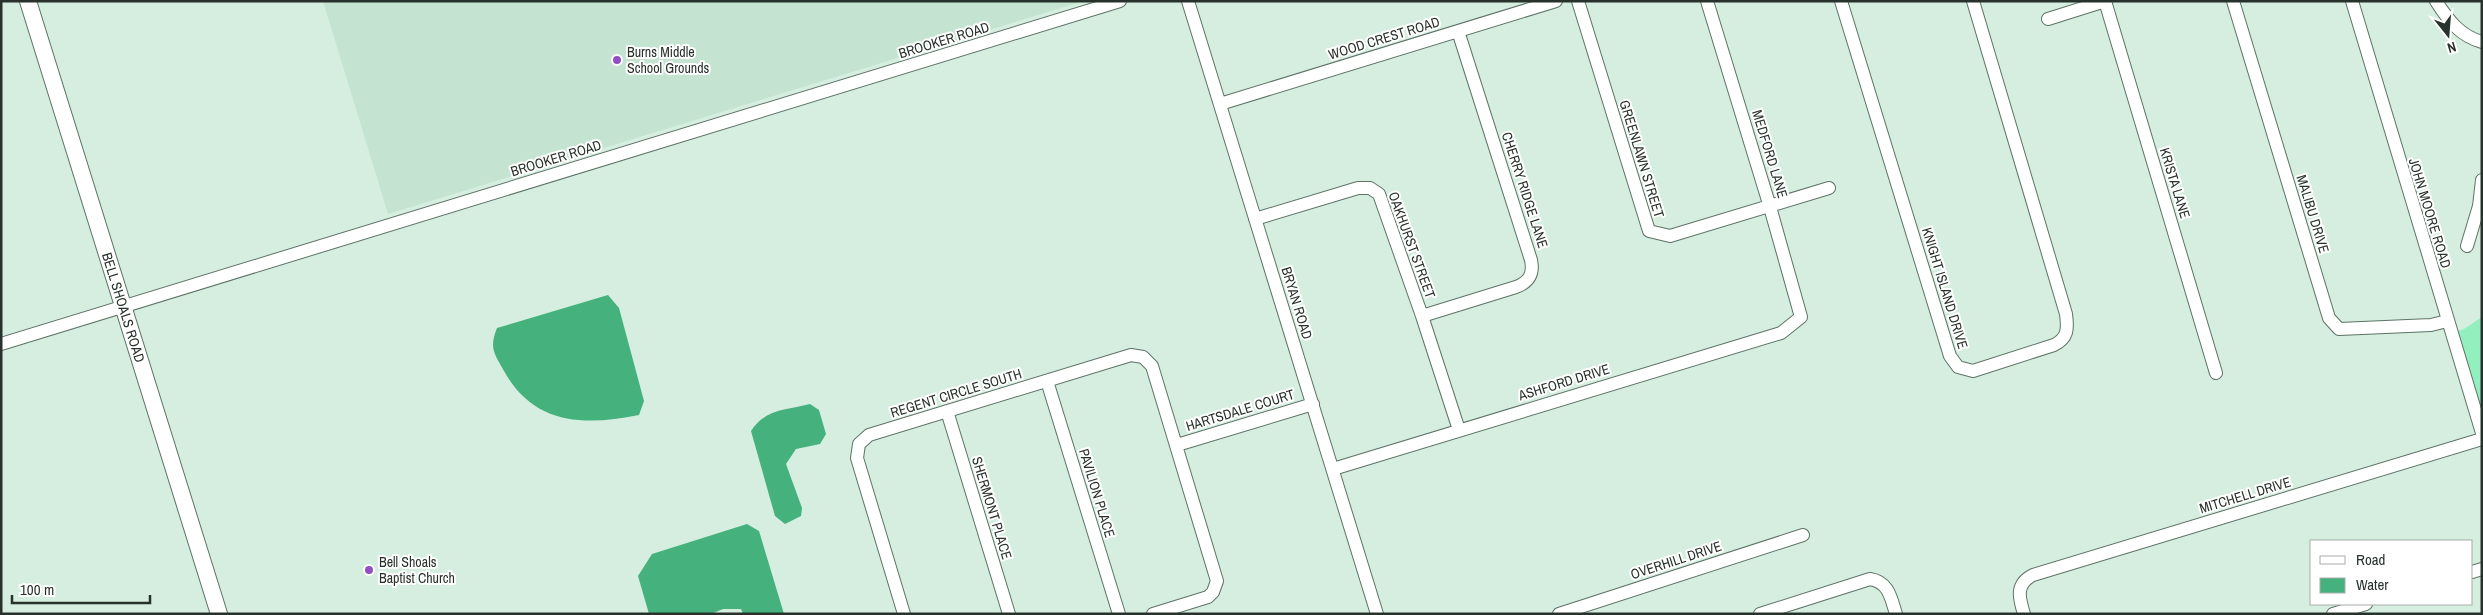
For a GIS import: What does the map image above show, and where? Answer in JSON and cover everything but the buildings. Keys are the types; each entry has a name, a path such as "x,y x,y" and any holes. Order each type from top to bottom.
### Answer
{"main road":[{"name":"BELL SHOALS ROAD","path":"28,1 219,614"}],"street":[{"name":"BROOKER ROAD","path":"1,344 1120,1"},
{"name":"BRYAN ROAD","path":"1188,1 1377,614"},
{"name":"WOOD CREST ROAD","path":"1220,104 1556,1"},
{"name":"GREENLAWN STREET","path":"1578,1 1649,231 1670,236 1829,188"},
{"name":"MEDFORD LANE","path":"1707,1 1770,207 1801,317"},
{"name":"KNIGHT ISLAND DRIVE","path":"1841,1 1950,356 1958,367 1973,371 2054,345 2062,341 2068,328 2066,314 1973,1"},
{"path":"2048,19 2105,1"},
{"name":"KRISTA LANE","path":"2105,1 2216,373"},
{"name":"MALIBU DRIVE","path":"2233,1 2329,318 2339,329 2431,325 2447,321"},
{"name":"JOHN MOORE ROAD","path":"2352,1 2482,433"},
{"path":"2436,1 2449,23 2472,39 2482,42"},
{"name":"CHERRY RIDGE LANE","path":"1422,316 1516,287 1528,280 1532,271 1532,260 1458,32"},
{"path":"2466,246 2479,206 2482,180"},
{"name":"OAKHURST STREET","path":"1255,219 1358,188 1374,190 1382,199 1459,430"},
{"name":"ASHFORD DRIVE","path":"1333,468 1781,332 1801,317"},
{"name":"REGENT CIRCLE SOUTH","path":"904,614 857,458 856,451 859,444 869,435 1131,355 1143,357 1152,366 1217,581 1213,592 1208,597 1153,614"},
{"name":"PAVILION PLACE","path":"1047,381 1119,614"},
{"name":"HARTSDALE COURT","path":"1177,445 1313,404"},
{"name":"SHERMONT PLACE","path":"947,412 1010,614"},
{"name":"MITCHELL DRIVE","path":"2024,614 2019,595 2020,586 2033,574 2482,439"},
{"name":"OVERHILL DRIVE","path":"1560,614 1803,535"},
{"path":"1760,614 1870,579 1880,581 1888,589 1896,614"},
{"path":"2333,614 2363,605"}],"shaded area":[{"name":"Burns Middle School Grounds","path":"323,1 1084,1 388,214"},
{"path":"2482,317 2482,417 2455,332 2464,329"}],"water":[{"path":"608,295 619,308 644,401 639,415 599,420 580,420 545,412 516,389 504,371 495,355 493,346 497,328"},
{"path":"810,404 819,410 826,434 820,444 796,449 786,464 802,508 801,516 785,524 775,516 751,431 769,414"},
{"path":"747,524 759,531 784,614 743,614 741,609 723,609 711,614 649,614 638,576 652,554"}],"place":[{"name":"Burns Middle School Grounds","path":"617,60"},
{"name":"Bell Shoals Baptist Church","path":"369,570"}]}
